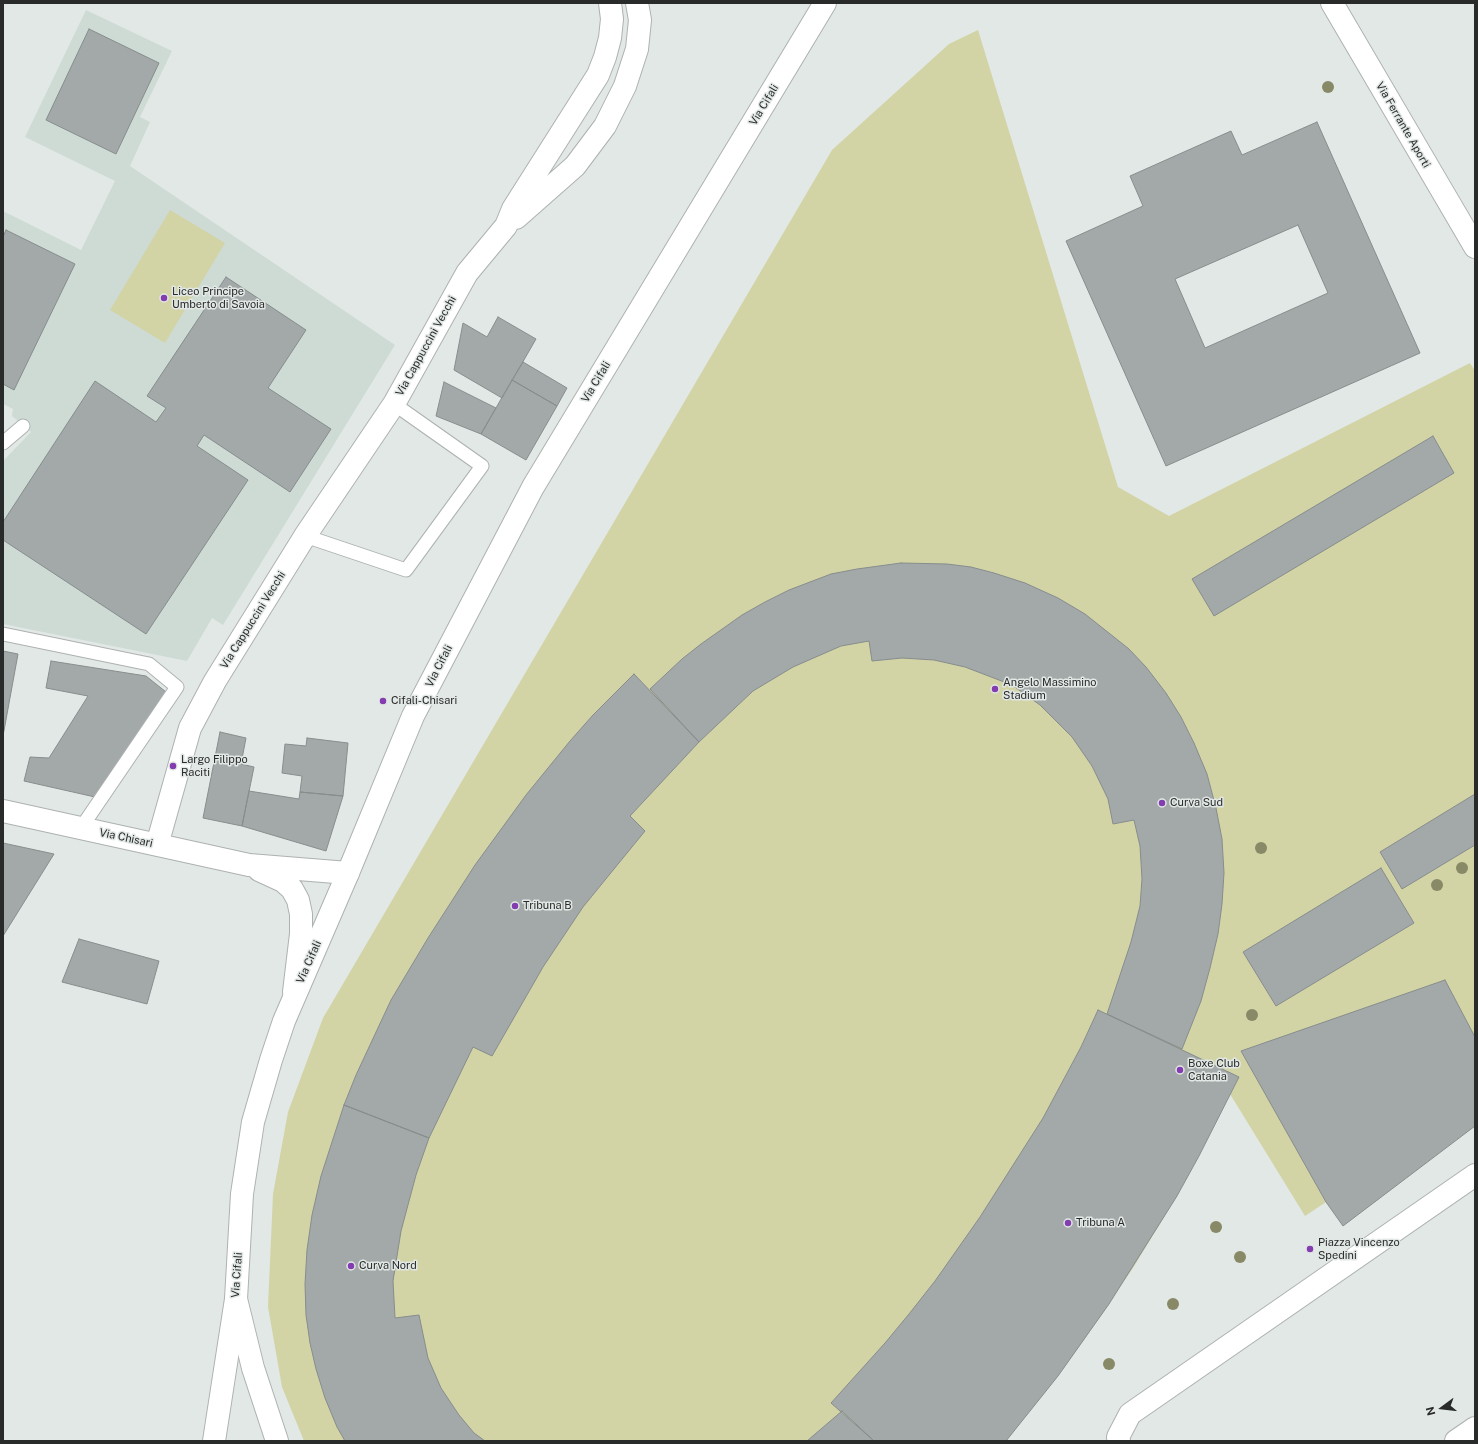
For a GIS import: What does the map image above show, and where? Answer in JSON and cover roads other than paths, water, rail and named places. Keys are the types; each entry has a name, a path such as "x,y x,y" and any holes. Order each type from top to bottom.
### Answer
{"street":[{"name":"Via Cappuccini Vecchi","path":"157,845 190,728 215,681 304,536 394,404 467,273 506,226 513,209 598,75 610,38 612,19 610,3"},
{"path":"506,226 576,166 605,126 624,86 637,49 640,20 637,3"},
{"name":"Via Cifali","path":"214,1441 236,1300 242,1194 253,1122 271,1060 293,998 348,873 413,716 533,487 825,3"},
{"name":"Via Ferrante Aporti","path":"1332,3 1475,247"},
{"name":"Via Chisari","path":"3,810 249,865"},
{"path":"249,865 348,873"},
{"path":"249,865 283,881 292,889 298,900 301,914 301,934 293,998"},
{"path":"1119,1441 1118,1437 1130,1414 1475,1175"},
{"path":"236,1300 253,1368 277,1441"},
{"path":"1456,1441 1475,1428"}],"lane":[{"path":"304,536 406,570 482,466 394,404"},
{"path":"3,443 23,426"},
{"path":"3,634 149,664 177,687 81,828"}],"place":[{"name":"Liceo Principe Umberto di Savoia","path":"164,298"},
{"name":"Angelo Massimino Stadium","path":"995,689"},
{"name":"Cifali-Chisari","path":"383,701"},
{"name":"Largo Filippo Raciti","path":"173,766"},
{"name":"Curva Sud","path":"1162,803"},
{"name":"Tribuna B","path":"515,906"},
{"name":"Boxe Club Catania","path":"1180,1070"},
{"name":"Tribuna A","path":"1068,1223"},
{"name":"Piazza Vincenzo Spedini","path":"1310,1249"},
{"name":"Curva Nord","path":"351,1266"}]}
